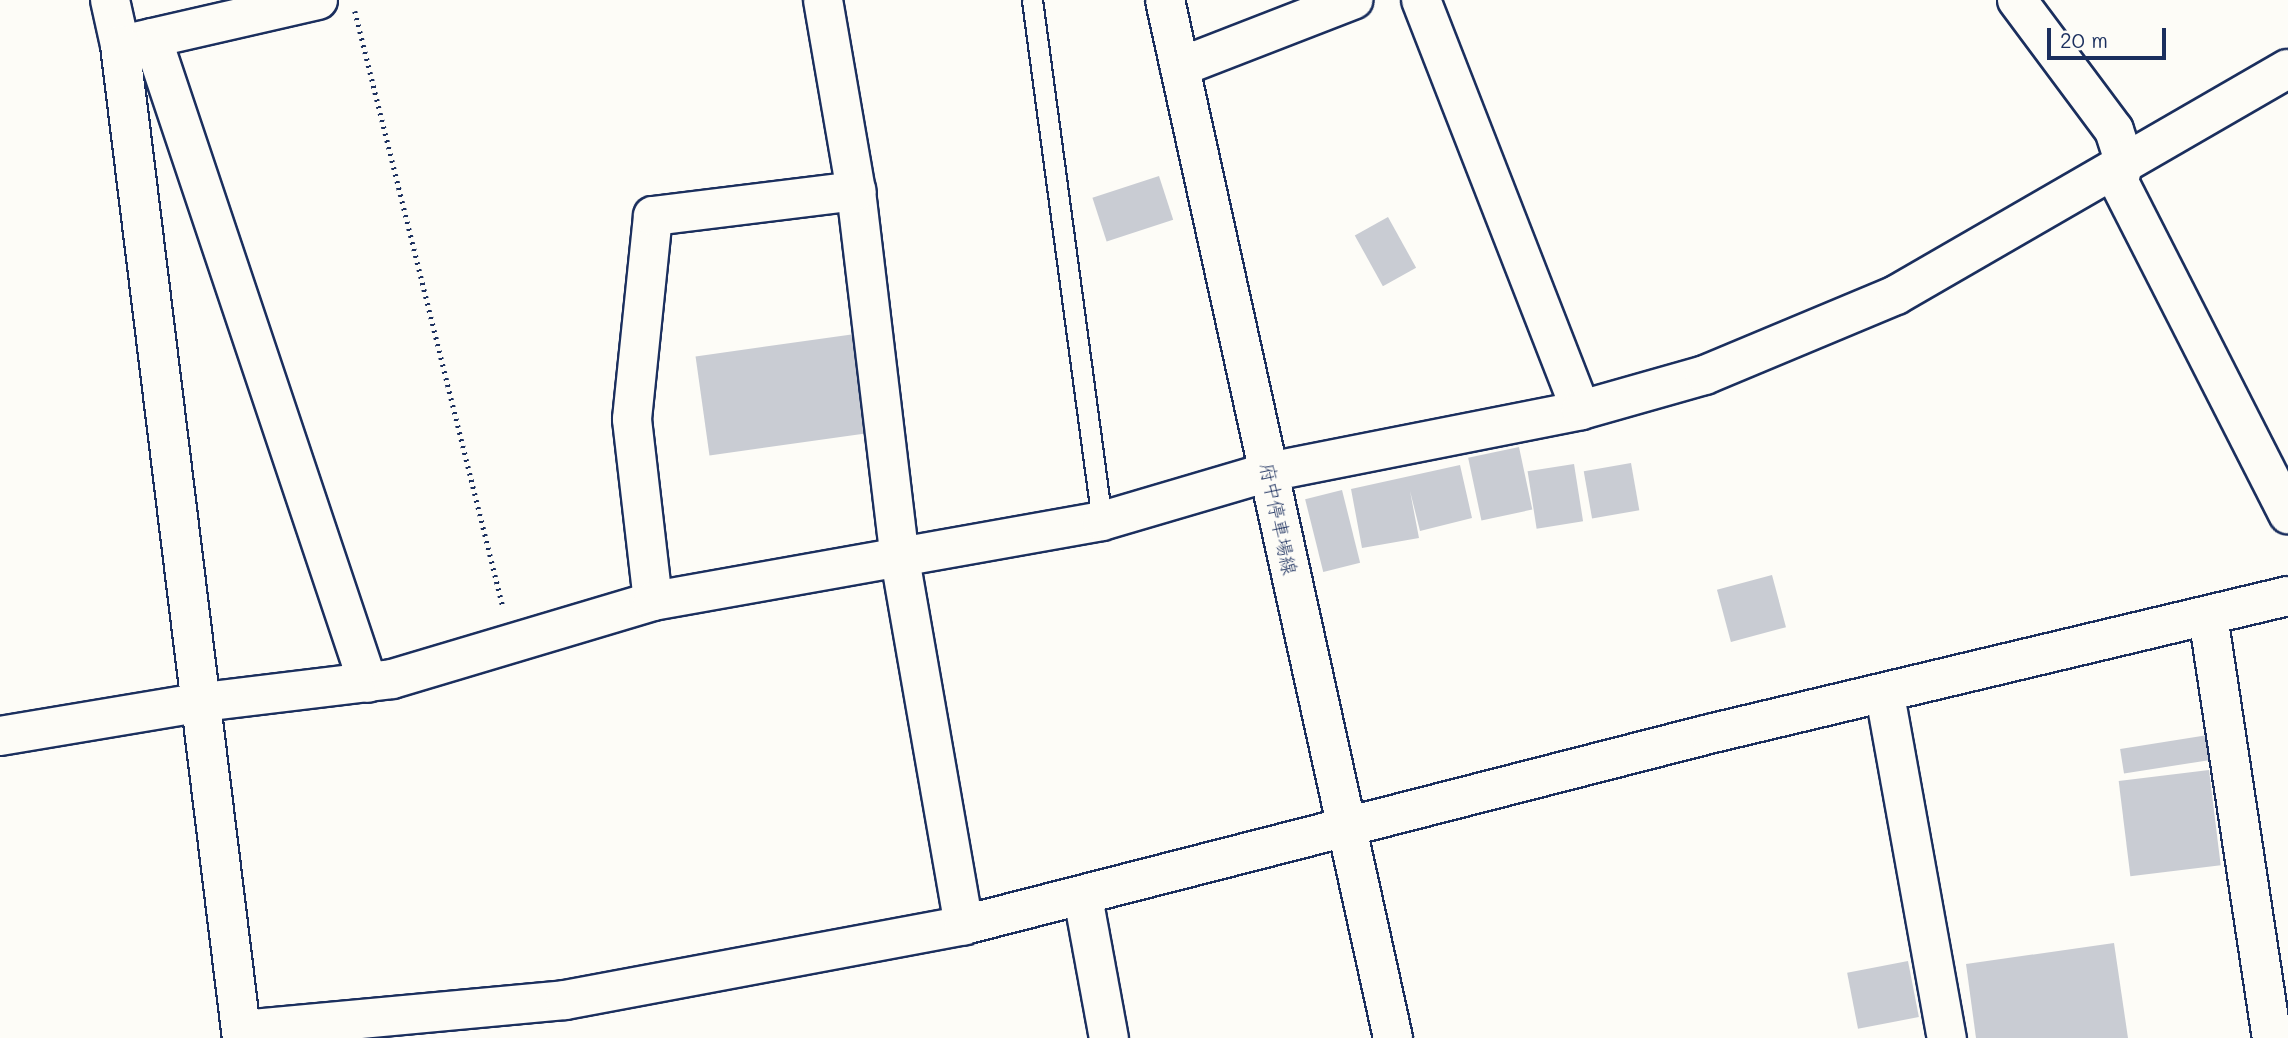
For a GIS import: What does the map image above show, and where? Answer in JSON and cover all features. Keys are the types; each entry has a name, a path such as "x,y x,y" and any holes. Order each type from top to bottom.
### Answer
{"street":[{"path":"110,0 136,42 368,682"},
{"path":"136,42 318,0"},
{"path":"823,0 856,191 900,559 964,925"},
{"name":"府中停車場線","path":"1165,0 1393,1038"},
{"path":"1180,67 1353,0"},
{"path":"1421,0 1581,410"},
{"path":"2017,0 2113,130 2124,160 2119,182 2288,514"},
{"path":"136,42 203,702 242,1034 565,1000 964,925 1083,897 1345,825 2288,596"},
{"path":"0,736 203,702 368,682 653,601 1102,521 1269,472 1581,410 1705,375 1896,295 2124,160 2288,69"},
{"path":"653,601 632,419 653,216 856,191"},
{"path":"2208,616 2272,1038"},
{"path":"1885,695 1947,1038"},
{"path":"1083,897 1109,1038"}],"lane":[{"path":"1032,0 1102,521"}],"path":[{"path":"353,0 512,643"}],"building":[{"path":"1159,176 1173,220 1107,241 1092,198"},
{"path":"1388,217 1416,268 1383,286 1355,235"},
{"path":"855,334 869,433 709,455 696,356"},
{"path":"1519,447 1532,510 1481,520 1468,458"},
{"path":"1631,463 1639,510 1592,519 1584,471"},
{"path":"1574,464 1583,521 1537,529 1528,471"},
{"path":"1460,465 1472,518 1420,531 1410,491 1419,538 1362,548 1351,489"},
{"path":"1342,490 1360,563 1323,572 1305,499"},
{"path":"1772,575 1786,627 1731,642 1717,590"},
{"path":"2208,735 2212,760 2124,774 2120,749"},
{"path":"2209,770 2221,865 2130,876 2119,781"},
{"path":"2114,943 2128,1038 1976,1038 1966,964"},
{"path":"1908,961 1919,1017 1858,1029 1847,973"}]}
